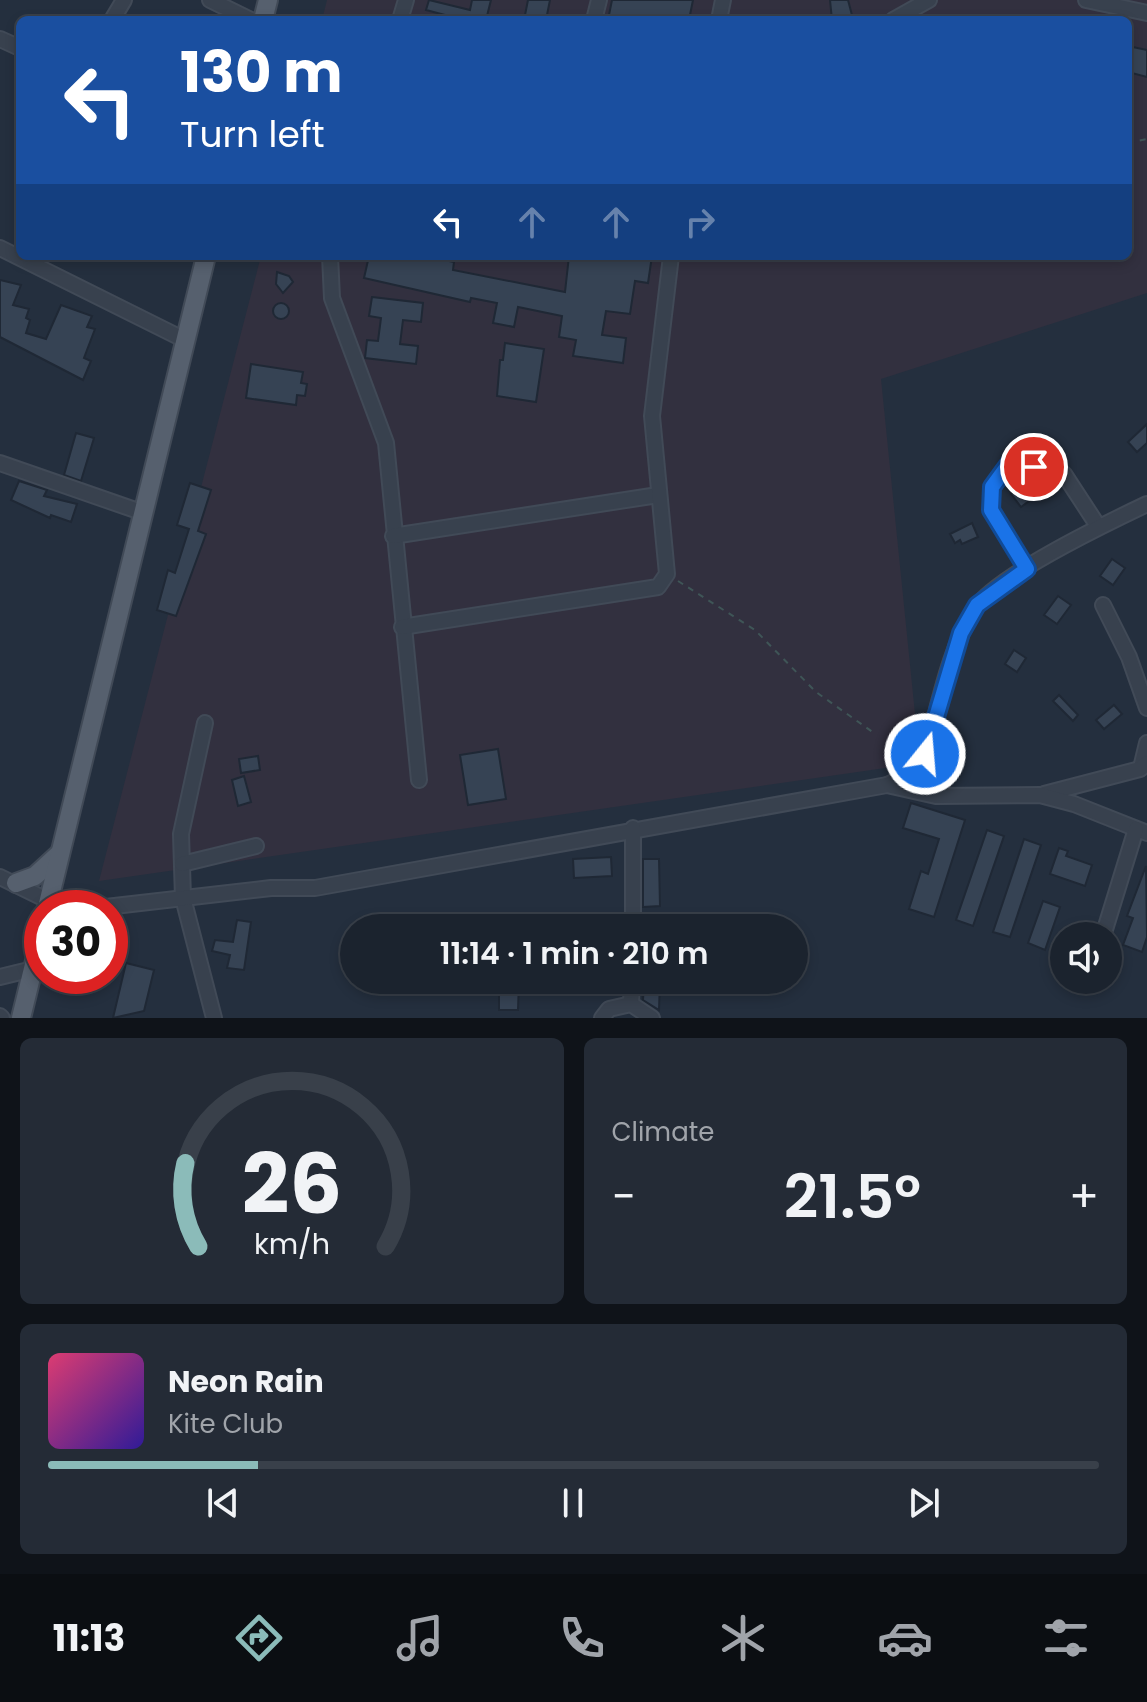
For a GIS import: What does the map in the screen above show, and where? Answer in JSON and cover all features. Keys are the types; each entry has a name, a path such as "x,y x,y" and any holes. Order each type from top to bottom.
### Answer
{"main road":[{"path":"52,890 205,260"},
{"path":"8,880 35,876 62,851"},
{"path":"21,1018 27,994"}],"street":[{"path":"210,0 243,16"},
{"path":"900,16 929,0"},
{"path":"1086,0 1147,13"},
{"path":"24,260 185,340"},
{"path":"330,260 332,298 386,443 419,780"},
{"path":"402,627 658,587 667,574 652,416 671,260"},
{"path":"1027,569 991,510 992,487 1011,461 1064,474 1098,526"},
{"path":"0,463 144,513"},
{"path":"393,536 658,495"},
{"path":"128,904 271,888 315,888 633,828 887,785 916,771 925,754 961,633 977,605 1027,569 1098,526 1147,504"},
{"path":"1103,605 1129,657 1147,708"},
{"path":"205,723 181,834 183,898 214,1018"},
{"path":"1040,795 1144,765 1147,743"},
{"path":"887,785 936,796 1040,795 1074,804 1142,831 1108,922"},
{"path":"633,828 633,914"},
{"path":"182,864 256,846"},
{"path":"0,977 24,971"},
{"path":"631,994 631,1004"},
{"path":"602,1018 609,1009 631,1004 652,1018"}],"path":[{"path":"667,574 755,630 816,692 874,733"}],"shaded area":[{"path":"327,0 1147,0 1147,293 881,379 920,763 99,881 260,260 1132,260 1132,16 323,16"}],"building":[{"path":"429,0 470,10 472,0 491,0 487,16 449,16 426,10"},
{"path":"528,0 550,0 547,16 525,16"},
{"path":"612,0 693,0 690,16 609,16"},
{"path":"830,0 848,0 852,16 832,16"},
{"path":"1132,47 1147,50 1147,77 1132,73"},
{"path":"368,260 444,260 454,262 453,270 565,292 569,260 651,260 648,283 635,281 630,314 606,311 602,335 626,338 623,363 573,356 576,340 559,337 562,316 518,307 514,327 493,323 497,303 471,298 470,302 364,278"},
{"path":"277,272 289,276 293,282 283,293 276,284"},
{"path":"0,280 21,285 13,305 29,309 26,333 46,339 61,305 92,316 87,327 95,329 84,358 91,361 83,380 0,337"},
{"path":"372,297 423,303 421,322 403,320 400,344 418,346 416,364 365,358 367,340 378,341 381,318 369,316"},
{"path":"278,303 284,303 289,311 287,317 278,319 273,314 273,308"},
{"path":"505,343 544,349 536,402 497,396 500,360 503,360"},
{"path":"251,364 303,372 301,383 307,384 305,396 297,395 296,405 246,398"},
{"path":"1147,424 1147,443 1137,452 1128,442"},
{"path":"76,433 94,438 81,481 64,475"},
{"path":"19,481 47,490 44,496 77,504 71,522 51,515 50,518 11,500"},
{"path":"1027,481 1037,495 1021,507 1011,494"},
{"path":"190,483 211,490 198,531 206,534 176,616 157,610 168,570 175,573 189,529 177,525"},
{"path":"972,523 978,537 962,544 960,540 955,543 950,534"},
{"path":"1112,559 1125,568 1113,585 1100,576"},
{"path":"1058,596 1071,605 1057,624 1044,615"},
{"path":"1014,650 1026,658 1017,672 1005,664"},
{"path":"1059,695 1078,715 1073,721 1053,701"},
{"path":"1114,705 1122,714 1104,729 1096,720"},
{"path":"918,738 909,763 894,765 892,740"},
{"path":"498,749 506,799 468,805 460,755"},
{"path":"258,756 260,770 241,773 239,759"},
{"path":"244,776 251,802 238,806 232,780"},
{"path":"911,803 965,820 934,917 909,909 921,871 928,874 939,839 903,828"},
{"path":"987,830 1004,836 973,926 956,920"},
{"path":"1024,839 1041,845 1010,937 993,932"},
{"path":"1059,848 1068,851 1066,856 1092,865 1085,886 1050,874"},
{"path":"611,857 612,876 574,878 573,859"},
{"path":"643,859 659,859 660,906 643,907"},
{"path":"1146,866 1147,937 1142,952 1123,945 1133,918 1127,916"},
{"path":"1043,901 1060,907 1055,922 1050,922 1050,936 1045,950 1028,943"},
{"path":"237,920 251,922 244,970 227,968 230,955 212,951 215,940 233,942"},
{"path":"128,964 154,970 144,1011 113,1018 119,994 128,994"},
{"path":"499,994 519,994 518,1010 499,1010"},
{"path":"643,994 660,994 659,1010 643,1000"}],"route":[{"path":"925,754 961,633 977,605 1027,569 991,510 992,487 1011,461 1034,467"}]}
